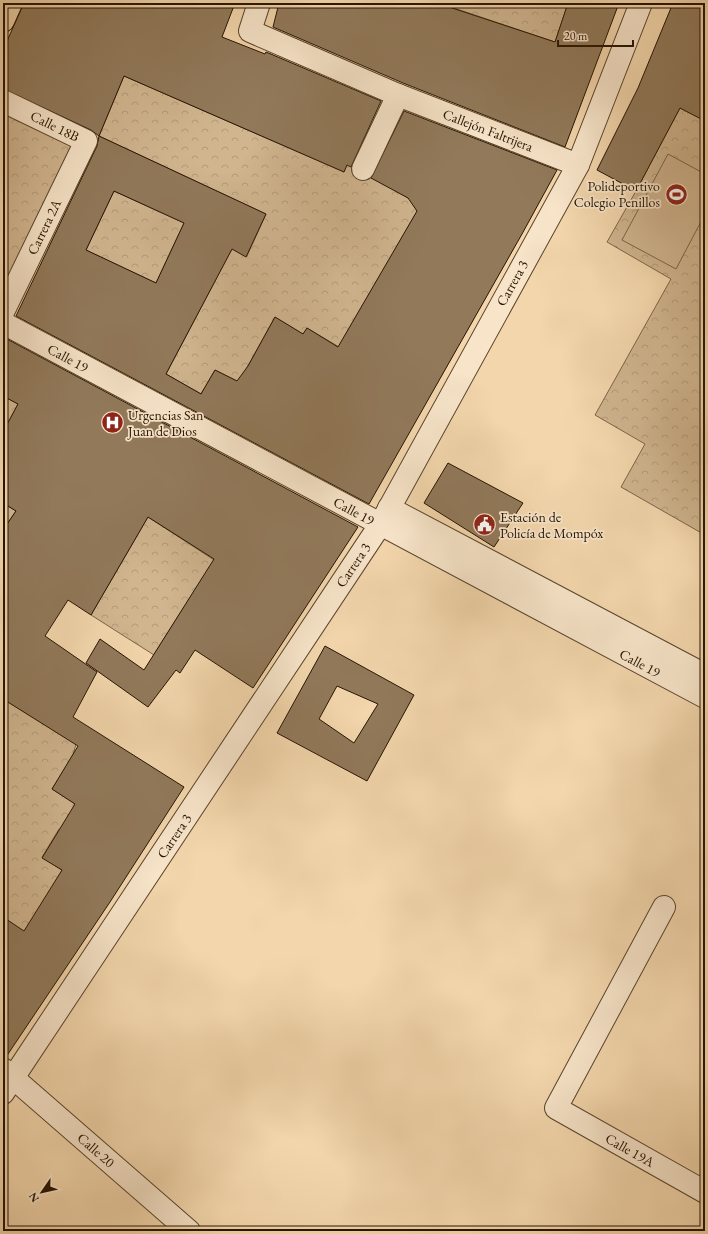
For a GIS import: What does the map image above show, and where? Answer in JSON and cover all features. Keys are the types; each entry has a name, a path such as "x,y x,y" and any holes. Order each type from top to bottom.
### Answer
{"main road":[{"path":"3,22 11,3"}],"street":[{"name":"Callejón Faltrijera","path":"260,3 250,31 398,95 578,165"},
{"name":"Carrera 3","path":"7,1080 384,517 578,165 642,3"},
{"path":"363,169 398,95"},
{"name":"Calle 18B","path":"3,101 86,141"},
{"name":"Carrera 2A","path":"3,312 86,141"},
{"name":"Calle 19","path":"3,323 384,517 705,675"},
{"name":"Calle 19","path":"384,517 705,697"},
{"name":"Calle 19A","path":"664,907 556,1108 705,1192"},
{"name":"Calle 20","path":"7,1080 189,1231"}],"green space":[{"path":"439,3 568,3 555,42"},
{"path":"124,76 344,172 347,164 421,205 339,347 307,328 303,334 275,317 239,382 215,370 201,394 166,374 232,249 247,256 266,214 99,136"},
{"path":"3,101 86,141 3,312"},
{"path":"680,108 705,121 705,535 621,487 645,444 595,415 671,279 607,242"},
{"name":"Polideportivo Colegio Penillos","path":"668,154 705,174 705,214 676,269 622,240"},
{"path":"114,191 184,223 156,283 86,250"},
{"path":"3,396 18,404 3,432"},
{"path":"3,503 16,511 3,530"},
{"path":"148,517 214,560 154,655 91,615"},
{"path":"3,699 76,744 73,755 52,789 94,816 78,842 59,829 42,857 63,871 24,932 3,917"}],"building":[{"path":"24,3 235,3 222,37 265,54 266,52 381,101 351,167 347,165 344,172 124,76 99,136 91,130 3,89 3,50"},
{"path":"279,3 437,3 555,42 568,3 619,3 565,147 403,83 273,27"},
{"path":"673,3 705,3 705,121 680,108 636,191 597,170 638,88"},
{"path":"404,111 557,170 369,504 16,316 97,146 99,136 266,214 246,257 232,249 166,374 201,394 215,370 237,381 248,366 275,317 303,334 307,328 338,347 417,211 408,198 371,178","holes":["114,191 184,223 156,283 86,250"]},
{"path":"5,338 358,527 253,688 195,650 180,673 176,670 148,707 86,663 100,639 144,670 214,559 148,517 91,615 68,600 45,636 97,672 73,717 184,787 110,902 6,1057 3,1057 3,917 24,931 62,870 42,858 75,804 52,789 78,746 3,699 3,530 16,511 3,503 3,432 18,404 3,396 3,344"},
{"name":"Estación de Policía de Mompóx","path":"448,463 523,503 494,547 424,503"},
{"path":"325,646 414,695 367,781 277,733","holes":["337,686 378,704 354,743 319,719"]}],"place":[{"name":"Polideportivo Colegio Penillos","path":"676,194"},
{"name":"Urgencias San Juan de Dios","path":"113,423"},
{"name":"Estación de Policía de Mompóx","path":"484,525"}]}
